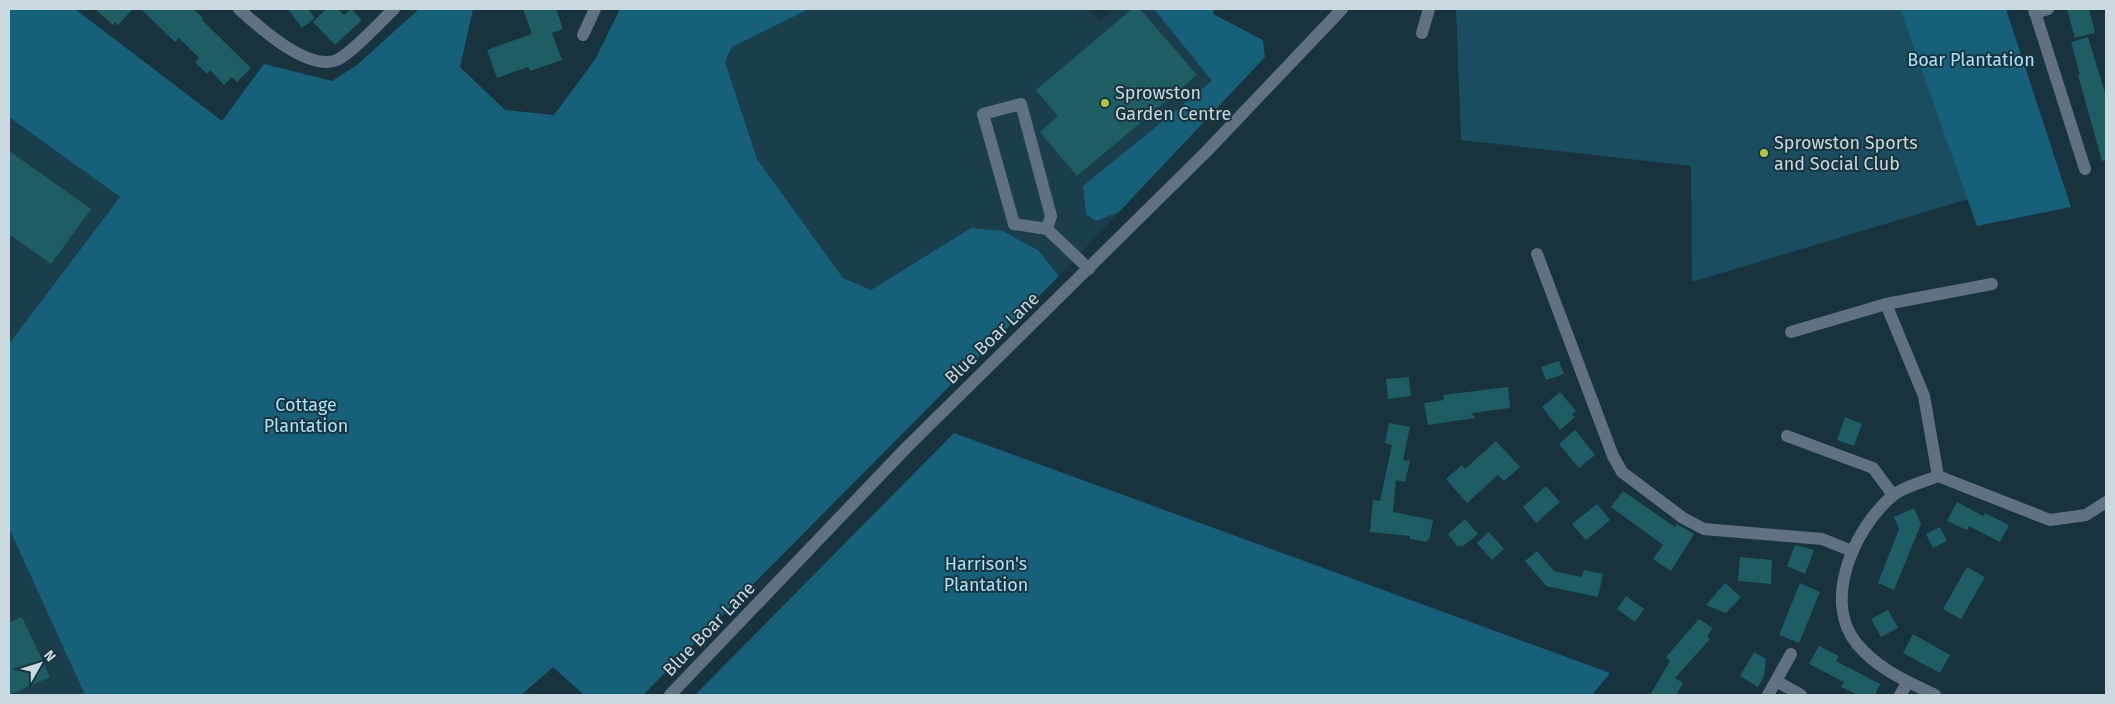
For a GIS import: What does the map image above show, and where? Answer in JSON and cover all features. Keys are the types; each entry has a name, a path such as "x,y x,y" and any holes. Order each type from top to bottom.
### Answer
{"street":[{"path":"239,9 269,34 291,48 312,61 324,62 336,60 346,54 394,9"},
{"path":"582,36 595,9"},
{"name":"Blue Boar Lane","path":"670,695 907,447 1206,152 1342,9"},
{"path":"1422,33 1429,9"},
{"path":"2039,10 2085,169"},
{"path":"1048,230 1050,216 1021,104 984,114 1014,224 1048,230 1088,269"},
{"path":"1537,254 1613,456 1622,472 1683,518 1704,529 1822,539 1852,551"},
{"path":"1791,332 1886,304 1992,284"},
{"path":"1886,304 1924,396 1938,476"},
{"path":"1787,436 1873,468 1893,495"},
{"path":"1935,695 1883,669 1856,642 1843,616 1841,591 1852,551 1876,513 1893,495 1938,476 2050,520 2086,516 2106,502"},
{"path":"1768,695 1792,654"},
{"path":"1776,681 1801,695"},
{"path":"1900,695 1908,682"}],"shaded area":[{"path":"809,9 1088,9 1099,21 1116,9 1154,9 1212,81 1083,186 1086,214 1096,221 1119,212 1059,276 1038,250 971,228 871,290 843,278 757,159 725,62 732,47"},
{"name":"Sprowston Sports and Social Club","path":"1456,9 1900,9 1968,199 1692,282 1691,166 1461,140"},
{"path":"9,117 120,197 9,344"},
{"path":"9,528 85,695 9,695"}],"green space":[{"name":"Cottage Plantation","path":"9,9 75,9 222,121 264,64 332,81 357,65 419,9 473,9 460,67 505,110 554,115 596,58 620,9 809,9 732,47 725,62 757,159 843,278 871,290 971,228 1002,231 1038,250 1059,276 643,695 584,695 553,667 521,695 85,695 9,528 9,344 120,197 9,117"},
{"path":"1154,9 1214,9 1213,14 1263,40 1265,57 1119,212 1096,221 1086,214 1083,186 1212,81"},
{"name":"Boar Plantation","path":"1900,9 2006,9 2071,207 1977,226"},
{"name":"Harrison's Plantation","path":"954,433 1610,673 1592,695 695,695"}],"building":[{"path":"95,9 133,9 118,25 115,22 113,25"},
{"path":"141,9 193,9 251,68 237,82 232,77 224,85 210,70 207,74 195,62 199,58 179,38 175,42"},
{"path":"288,9 308,9 315,18 302,28"},
{"path":"326,9 338,9 344,15 351,9 362,20 335,45 313,22"},
{"path":"523,9 556,9 563,29 552,33 562,60 530,71 528,67 497,78 487,50 532,34"},
{"name":"Sprowston Garden Centre","path":"1132,9 1140,9 1197,75 1077,176 1040,132 1058,116 1036,90"},
{"path":"2067,9 2089,9 2095,33 2075,38"},
{"path":"2088,37 2106,96 2106,160 2102,161 2078,75 2080,75 2071,42"},
{"path":"9,151 91,209 51,264 9,234"},
{"path":"1559,361 1564,374 1546,380 1541,367"},
{"path":"1409,377 1411,396 1388,399 1386,379"},
{"path":"1508,387 1510,408 1471,413 1475,418 1428,425 1424,403 1444,400 1443,395"},
{"path":"1560,392 1576,411 1572,414 1575,417 1560,430 1542,407"},
{"path":"1845,417 1862,424 1854,446 1837,440"},
{"path":"1389,423 1410,427 1403,460 1410,461 1405,482 1396,480 1393,512 1433,520 1427,542 1410,539 1410,536 1370,532 1373,500 1380,501 1392,445 1385,443"},
{"path":"1575,430 1595,455 1579,468 1559,444"},
{"path":"1496,441 1520,467 1504,481 1498,475 1467,503 1446,479 1462,465 1465,469"},
{"path":"1546,486 1560,502 1536,523 1523,507"},
{"path":"1623,491 1675,527 1677,524 1694,534 1671,571 1653,559 1663,545 1611,507"},
{"path":"1957,502 1983,516 1985,513 2009,525 2000,542 1969,526 1967,530 1947,521"},
{"path":"1597,504 1610,520 1586,540 1572,524"},
{"path":"1914,508 1921,524 1894,590 1878,583 1899,529 1894,517"},
{"path":"1465,519 1478,534 1462,547 1461,545 1458,547 1448,534"},
{"path":"1940,527 1947,541 1933,548 1926,534"},
{"path":"1489,532 1504,549 1492,560 1477,543"},
{"path":"1795,545 1814,550 1805,574 1787,566"},
{"path":"1537,551 1554,571 1582,577 1584,570 1603,574 1598,597 1546,586 1525,561"},
{"path":"1740,557 1772,560 1771,584 1738,581"},
{"path":"1967,567 1985,577 1961,619 1943,609"},
{"path":"1725,583 1741,597 1726,613 1706,605"},
{"path":"1800,583 1820,592 1799,643 1779,635"},
{"path":"1626,596 1644,609 1635,622 1617,609"},
{"path":"1888,610 1898,628 1881,637 1871,619"},
{"path":"22,617 50,677 9,695 9,623"},
{"path":"1699,619 1713,628 1707,636 1710,639 1675,678 1683,683 1676,695 1650,695 1670,661 1666,657"},
{"path":"1913,634 1950,655 1940,673 1903,653"},
{"path":"1819,646 1839,656 1836,661 1880,684 1875,695 1858,695 1841,687 1844,682 1809,664"},
{"path":"1754,652 1766,659 1764,676 1758,687 1740,676"}],"place":[{"name":"Sprowston Garden Centre","path":"1105,103"},
{"name":"Sprowston Sports and Social Club","path":"1764,153"}]}
